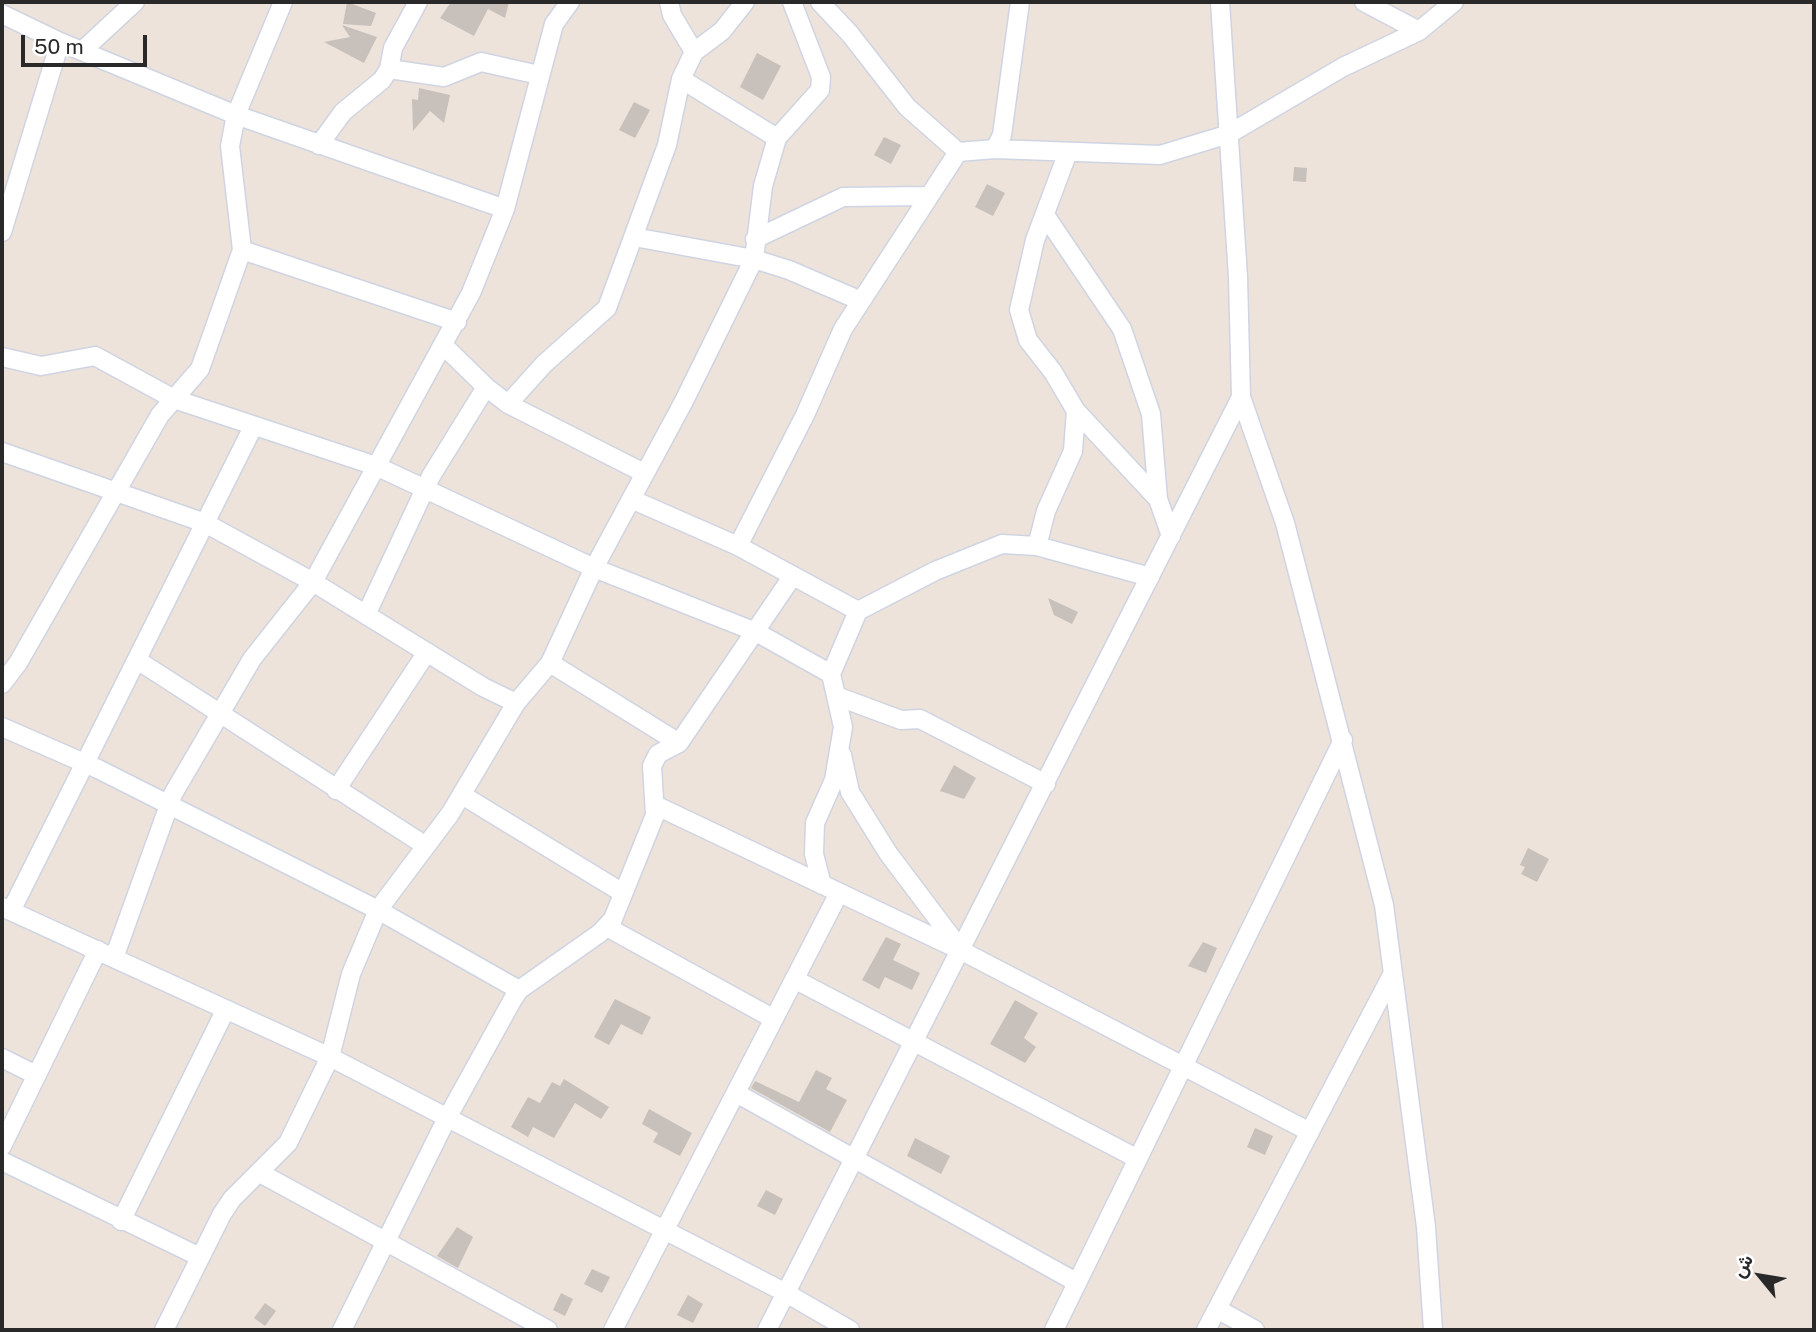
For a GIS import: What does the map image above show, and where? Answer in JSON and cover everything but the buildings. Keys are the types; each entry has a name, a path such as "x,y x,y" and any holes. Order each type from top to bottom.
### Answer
{"street":[{"path":"82,51 135,2"},
{"path":"2,684 18,663 160,415 200,369 242,250 230,146 236,115 283,2"},
{"path":"319,145 343,112 382,80 393,48 418,2"},
{"path":"2,1146 36,1075 106,954 168,805 218,714 237,690 261,647 313,583 457,322 505,209 554,24 570,2"},
{"path":"669,2 672,15 694,52"},
{"path":"508,404 544,364 607,308 667,145 681,79 694,52 722,32 745,2"},
{"path":"164,1330 222,1214 288,1143 330,1057 351,974 378,909 462,794 516,703 550,663 594,568 754,259 763,186 777,138 821,90 821,77 792,2"},
{"path":"820,2 850,34 907,107 958,152 995,149 1160,155 1229,134 1343,67 1419,31 1454,2"},
{"path":"995,149 1002,135 1020,2"},
{"path":"1220,2 1241,397 1284,523 1343,740 1384,905 1426,1227 1433,1330"},
{"path":"1364,2 1419,31"},
{"path":"2,14 60,42 236,115 505,209"},
{"path":"2,232 60,42"},
{"path":"388,69 444,77 481,62 539,75"},
{"path":"681,79 777,138"},
{"path":"738,547 804,415 843,329 958,152"},
{"path":"1068,152 1045,215 1019,310 1028,340 1054,372 1076,411 1158,499"},
{"path":"2,187 10,206"},
{"path":"755,239 843,197 927,196"},
{"path":"1045,215 1122,330 1151,414 1158,499 1171,536"},
{"path":"634,237 754,259 789,270 861,301"},
{"path":"242,250 457,322"},
{"path":"443,345 486,387 508,404 644,473"},
{"path":"2,357 41,366 95,356 174,399 376,466 594,568 756,632 831,674 839,697 844,727 834,780 816,823 814,854 831,890 794,979 613,1330"},
{"path":"366,615 425,488 486,387"},
{"path":"767,1330 916,1042 1241,397"},
{"path":"1037,546 1046,511 1073,451 1076,411"},
{"path":"253,427 86,764 6,909 330,1057 786,1293 850,1330"},
{"path":"2,452 205,523 313,583 516,703"},
{"path":"631,499 738,547 858,611"},
{"path":"831,674 858,611 935,571 1002,544 1037,546 1150,577"},
{"path":"342,1330 446,1119 519,990 607,928 657,806 654,760 658,754 679,743 792,577"},
{"path":"336,790 427,652"},
{"path":"137,660 426,846"},
{"path":"550,663 679,743"},
{"path":"839,697 901,720 920,719 1046,783"},
{"path":"2,727 86,764 378,909 519,990"},
{"path":"1054,1330 1343,740"},
{"path":"840,744 850,792 888,853 962,951"},
{"path":"462,794 623,893"},
{"path":"657,806 962,951 1310,1132"},
{"path":"607,928 774,1019"},
{"path":"1206,1330 1393,973"},
{"path":"794,979 1138,1159"},
{"path":"121,1221 225,1011"},
{"path":"2,1058 36,1075"},
{"path":"736,1093 1076,1282"},
{"path":"2,1161 200,1257"},
{"path":"260,1173 384,1243 515,1323 548,1330"},
{"path":"1217,1308 1255,1330"}]}
